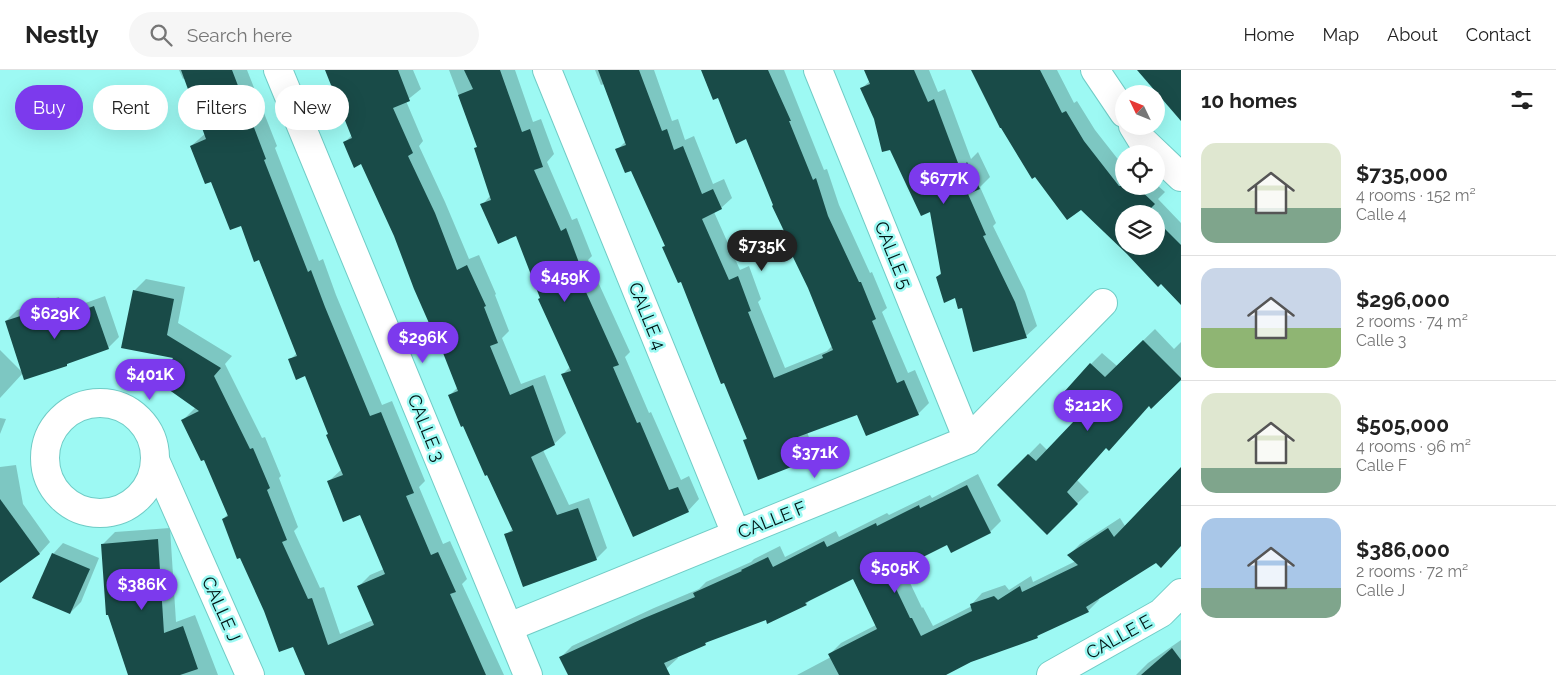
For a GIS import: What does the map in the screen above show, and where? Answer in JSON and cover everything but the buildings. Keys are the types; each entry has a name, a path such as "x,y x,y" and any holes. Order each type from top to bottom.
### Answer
{"street":[{"name":"CALLE 3","path":"278,70 528,675"},
{"name":"CALLE 4","path":"547,70 736,534"},
{"name":"CALLE 5","path":"818,70 968,440"},
{"path":"1095,70 1115,100"},
{"path":"1139,135 1181,177"},
{"name":"CALLE F","path":"509,627 968,440 1103,304"},
{"name":"CALLE J","path":"155,460 151,479 141,494 128,505 112,512 95,513 78,509 63,500 52,487 46,470 44,453 48,436 59,420 75,408 93,403 112,404 130,411 144,424 153,441 155,460 250,675"},
{"name":"CALLE E","path":"1051,675 1161,614 1181,593"}]}
